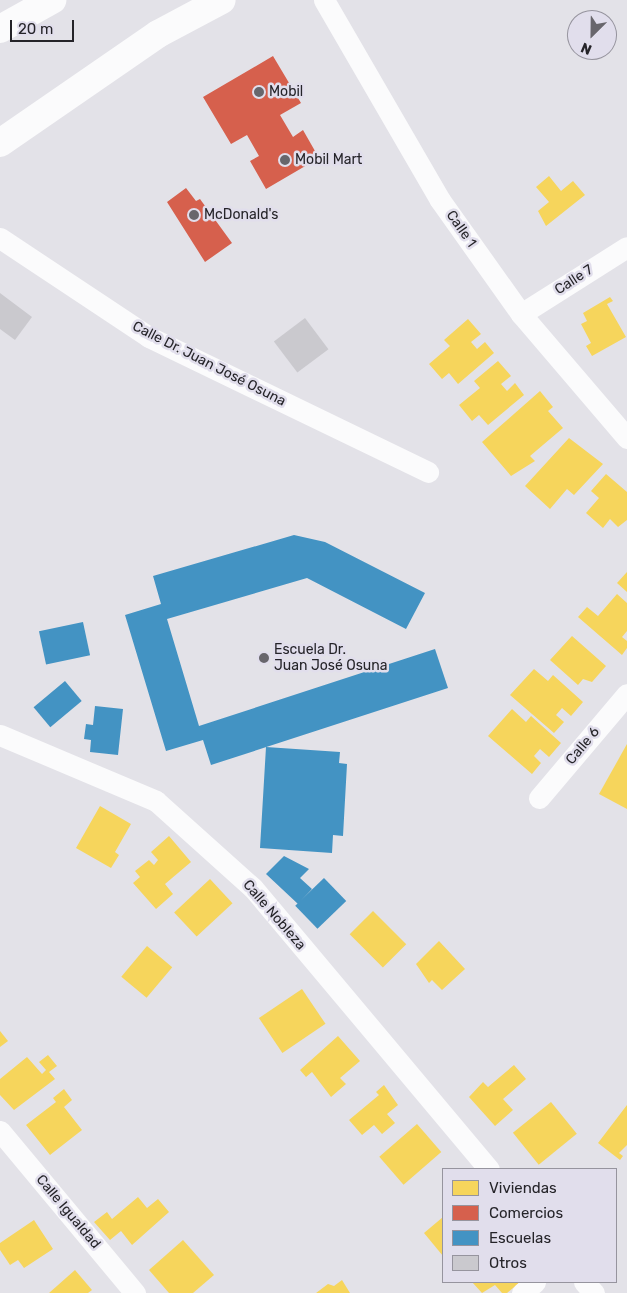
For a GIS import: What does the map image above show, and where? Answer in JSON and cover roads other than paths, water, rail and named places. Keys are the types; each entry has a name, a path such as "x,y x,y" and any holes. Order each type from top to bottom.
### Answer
{"main road":[{"path":"0,29 52,0"},
{"path":"0,142 158,34 222,0"}],"street":[{"name":"Calle 1","path":"324,0 440,200 521,314 627,438"},
{"name":"Calle Dr. Juan José Osuna","path":"0,238 149,337 428,472"},
{"name":"Calle 7","path":"521,314 627,247"},
{"name":"Calle 6","path":"538,798 627,694"},
{"name":"Calle Nobleza","path":"0,735 156,801 253,888 488,1168"},
{"name":"Calle Igualdad","path":"0,1131 135,1293"},
{"path":"522,1293 534,1283"},
{"path":"585,1283 594,1293"}],"place":[{"name":"Mobil","path":"259,92"},
{"name":"Mobil Mart","path":"285,160"},
{"name":"McDonald's","path":"194,215"},
{"name":"Escuela Dr. Juan José Osuna","path":"264,658"}]}
